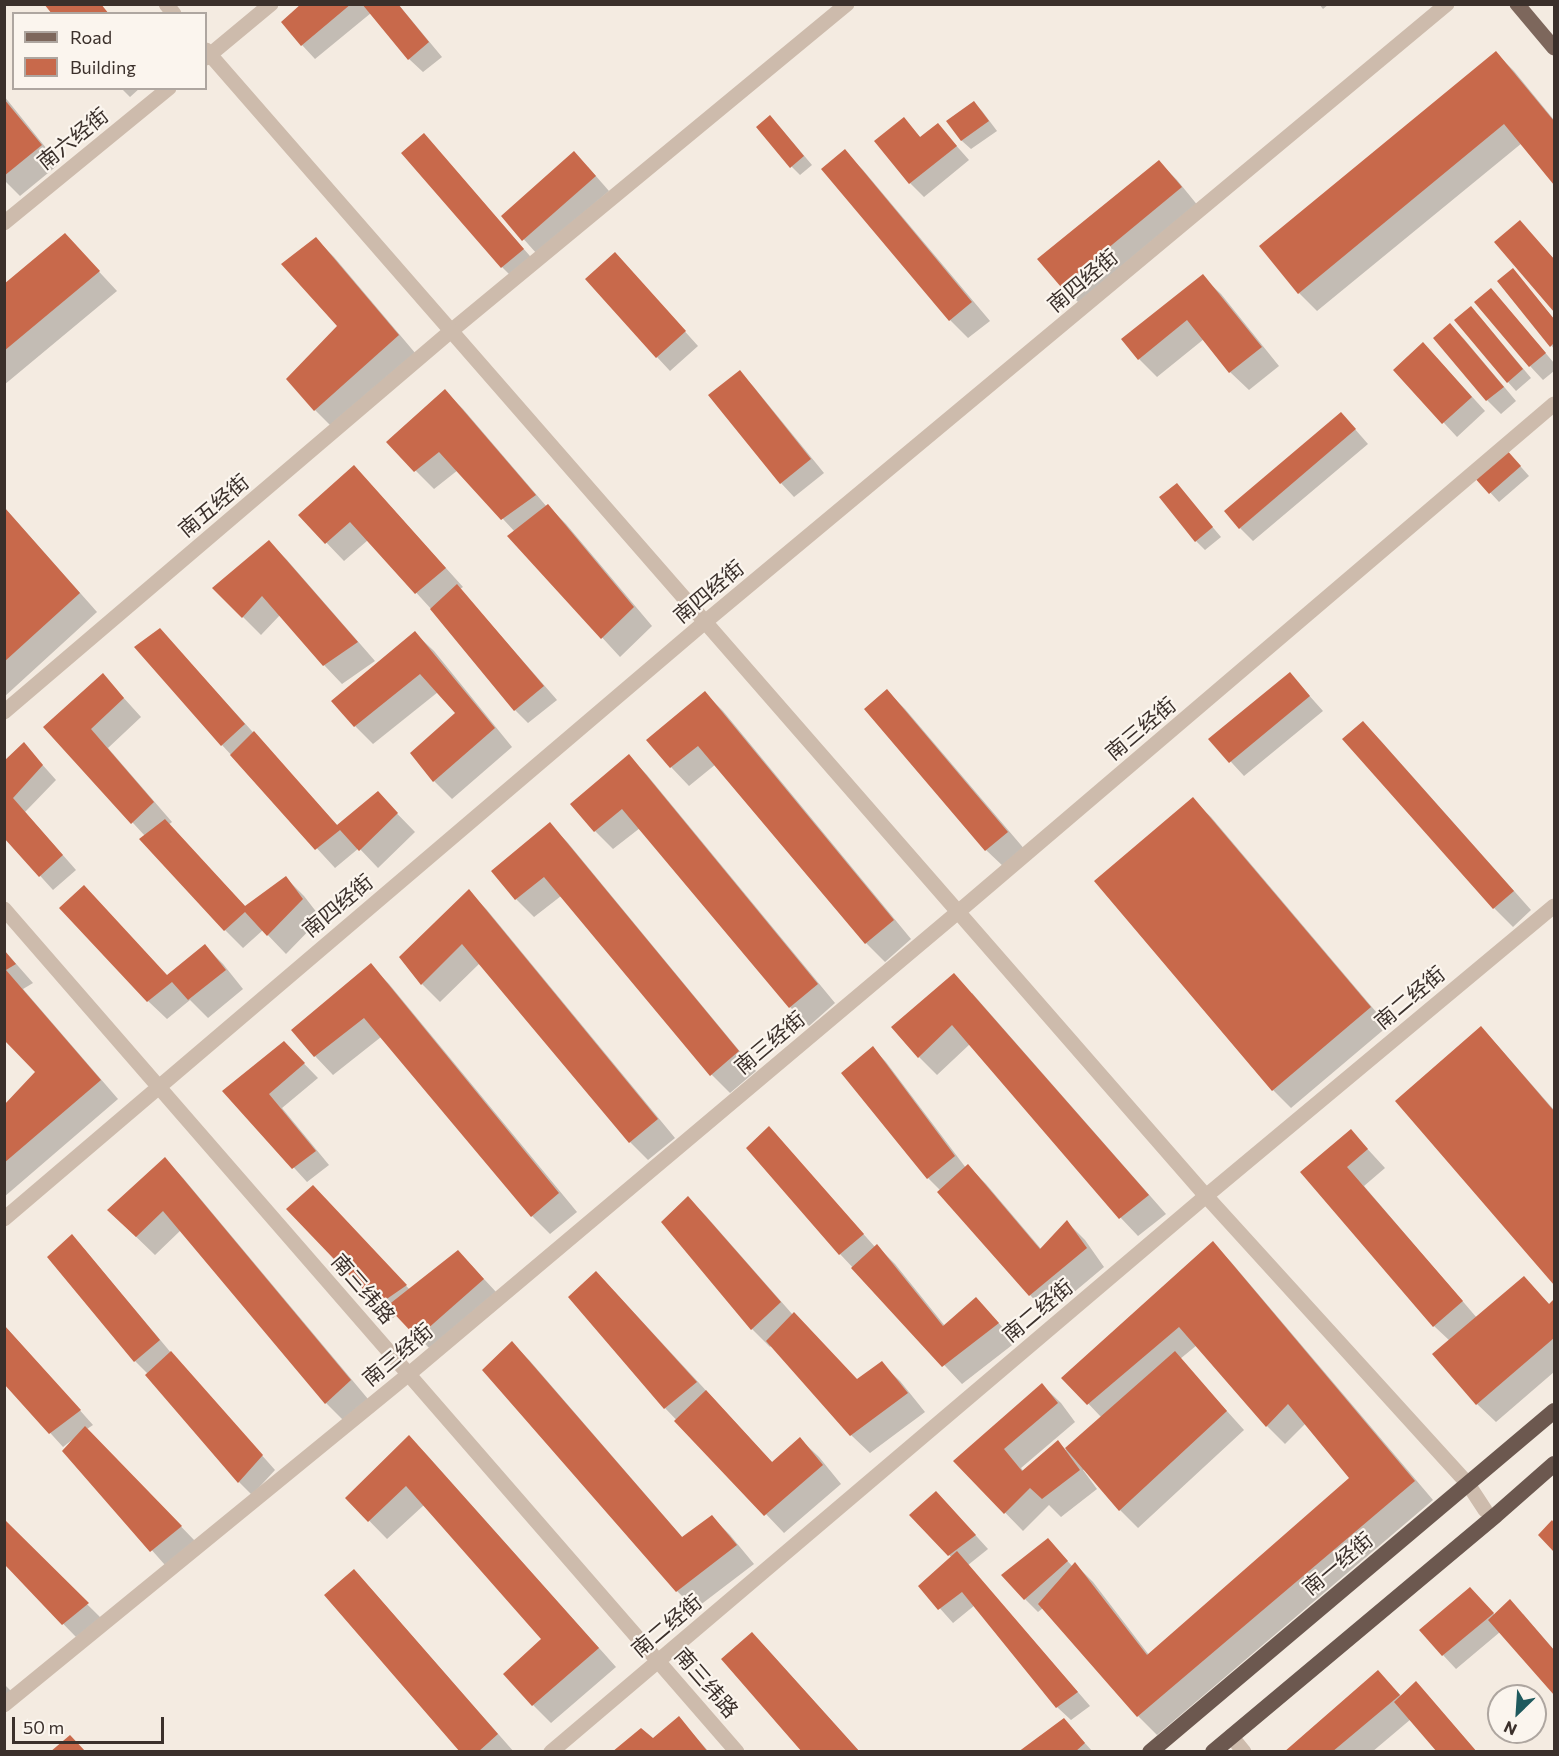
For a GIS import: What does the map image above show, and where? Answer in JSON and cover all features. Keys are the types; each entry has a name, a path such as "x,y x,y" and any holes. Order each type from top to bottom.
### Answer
{"highway":[{"name":"南一经街","path":"1150,1752 1554,1411"},
{"path":"1213,1752 1554,1464"}],"main road":[{"path":"1517,4 1554,48"},
{"path":"1528,4 1554,35"}],"street":[{"path":"271,4 207,54 1206,1196 1468,1484 1485,1510"},
{"name":"南五经街","path":"4,712 451,331 847,4"},
{"name":"南四经街","path":"4,1219 705,622 1447,4"},
{"name":"南六经街","path":"4,223 167,90"},
{"name":"南三经街","path":"4,1705 409,1374 958,912 1554,404"},
{"name":"南二经街","path":"551,1752 1206,1196 1554,906"},
{"name":"南三纬路","path":"4,909 737,1752"},
{"path":"1231,1736 1244,1752"}],"building":[{"path":"44,4 101,4 107,12 50,12"},
{"path":"301,4 351,4 301,46 281,22"},
{"path":"362,4 398,4 429,42 408,60"},
{"path":"1496,51 1554,121 1554,185 1504,124 1298,294 1259,246"},
{"path":"4,99 42,145 4,176"},
{"path":"974,101 989,121 961,141 946,121"},
{"path":"770,115 804,156 790,168 756,127"},
{"path":"904,117 920,137 938,123 957,146 909,184 874,141"},
{"path":"424,133 524,249 501,268 401,153"},
{"path":"845,149 972,302 949,321 821,169"},
{"path":"574,151 596,176 522,241 501,216"},
{"path":"1159,160 1182,187 1061,287 1037,259"},
{"path":"1520,220 1554,259 1554,312 1494,242"},
{"path":"65,233 100,271 4,351 4,284"},
{"path":"316,237 399,335 314,411 286,379 337,326 281,264"},
{"path":"615,252 686,331 656,358 585,279"},
{"path":"1513,268 1554,319 1554,343 1550,347 1497,281"},
{"path":"1203,274 1262,347 1229,373 1187,320 1138,360 1121,339"},
{"path":"1491,288 1546,353 1529,367 1474,302"},
{"path":"1471,306 1523,369 1507,383 1454,320"},
{"path":"1450,323 1504,387 1486,401 1433,338"},
{"path":"1423,342 1472,397 1442,424 1393,370"},
{"path":"740,370 811,459 780,484 708,395"},
{"path":"445,389 536,495 501,520 439,452 414,472 386,442"},
{"path":"1341,412 1356,429 1239,529 1224,511"},
{"path":"1505,448 1521,466 1489,494 1473,476"},
{"path":"354,465 446,568 415,594 350,522 325,544 298,515"},
{"path":"1177,483 1213,527 1195,542 1159,497"},
{"path":"548,504 634,607 601,639 507,536"},
{"path":"4,507 80,593 4,662"},
{"path":"269,540 358,642 323,666 262,596 242,618 212,588"},
{"path":"457,584 544,686 514,711 430,609"},
{"path":"160,628 245,724 221,746 134,647"},
{"path":"415,631 495,728 433,782 410,753 455,713 420,674 354,727 331,701"},
{"path":"1290,672 1310,696 1229,763 1208,739"},
{"path":"103,673 124,698 91,729 154,802 131,824 43,727"},
{"path":"887,689 1008,832 985,851 864,709"},
{"path":"705,691 894,920 865,944 698,746 670,768 646,740"},
{"path":"1363,721 1514,891 1493,909 1342,739"},
{"path":"254,731 337,825 378,791 398,813 359,851 340,830 315,850 230,755"},
{"path":"24,742 43,765 13,798 63,855 39,877 4,838 4,761"},
{"path":"629,754 818,984 789,1008 622,809 594,832 570,804"},
{"path":"1193,797 1371,1007 1272,1091 1094,881"},
{"path":"165,819 245,906 286,876 303,899 267,936 245,912 224,931 139,839"},
{"path":"550,822 739,1051 710,1076 544,877 515,900 491,871"},
{"path":"84,885 167,975 205,944 226,970 188,1000 172,982 147,1002 59,908"},
{"path":"469,889 658,1119 629,1143 462,944 421,985 399,957"},
{"path":"4,950 16,964 6,970 101,1080 4,1163 4,1105 35,1072 4,1040"},
{"path":"371,963 559,1193 531,1217 364,1018 314,1057 291,1030"},
{"path":"954,973 1149,1195 1119,1219 952,1025 918,1058 891,1027"},
{"path":"1481,1026 1554,1111 1554,1285 1395,1101"},
{"path":"284,1041 305,1063 269,1094 316,1151 292,1169 222,1091"},
{"path":"873,1046 955,1156 927,1179 841,1073"},
{"path":"769,1126 864,1234 839,1255 746,1148"},
{"path":"1351,1129 1368,1149 1347,1167 1463,1301 1433,1327 1300,1172"},
{"path":"165,1157 351,1380 325,1404 163,1211 136,1237 107,1210"},
{"path":"968,1164 1040,1249 1067,1220 1087,1248 1029,1296 937,1192"},
{"path":"313,1185 407,1285 378,1305 286,1209"},
{"path":"688,1196 781,1302 751,1330 661,1222"},
{"path":"72,1234 160,1340 134,1362 47,1257"},
{"path":"1213,1241 1415,1481 1137,1717 1038,1604 1075,1562 1147,1655 1349,1478 1288,1404 1266,1427 1179,1327 1087,1405 1061,1378"},
{"path":"877,1244 943,1326 976,1297 999,1323 942,1367 851,1268"},
{"path":"458,1250 484,1279 417,1338 387,1306"},
{"path":"596,1271 697,1382 664,1409 568,1297"},
{"path":"1524,1276 1549,1304 1554,1299 1554,1338 1476,1405 1432,1354"},
{"path":"794,1312 857,1379 882,1361 908,1393 850,1436 766,1341"},
{"path":"4,1325 81,1410 49,1434 4,1384"},
{"path":"512,1341 682,1537 712,1515 737,1545 676,1592 482,1370"},
{"path":"171,1351 263,1455 238,1483 145,1375"},
{"path":"1175,1351 1227,1411 1119,1511 1065,1448"},
{"path":"1042,1383 1058,1403 1004,1449 1022,1471 1058,1440 1080,1470 1042,1499 1030,1488 1004,1514 953,1461"},
{"path":"706,1390 772,1462 800,1437 823,1465 764,1516 674,1421"},
{"path":"85,1426 182,1526 150,1552 62,1451"},
{"path":"409,1435 599,1648 532,1706 503,1674 541,1639 406,1486 368,1522 345,1498"},
{"path":"936,1491 976,1535 948,1556 909,1515"},
{"path":"5,1520 89,1603 62,1625 5,1565"},
{"path":"1552,1520 1554,1523 1554,1552 1538,1535"},
{"path":"1048,1538 1068,1561 1024,1600 1001,1575"},
{"path":"957,1551 1078,1692 1056,1708 962,1592 938,1610 918,1586"},
{"path":"354,1569 498,1734 478,1752 460,1752 324,1595"},
{"path":"1470,1587 1494,1613 1442,1656 1419,1630"},
{"path":"1510,1599 1554,1650 1554,1695 1547,1684 1544,1684 1488,1620"},
{"path":"752,1632 860,1752 802,1752 721,1659"},
{"path":"1378,1670 1400,1695 1332,1752 1284,1752"},
{"path":"1416,1681 1477,1752 1437,1752 1394,1702"},
{"path":"679,1716 708,1752 612,1752 641,1728 653,1738"},
{"path":"1064,1718 1085,1743 1075,1752 1018,1752"},
{"path":"70,1735 86,1752 50,1752"}]}
